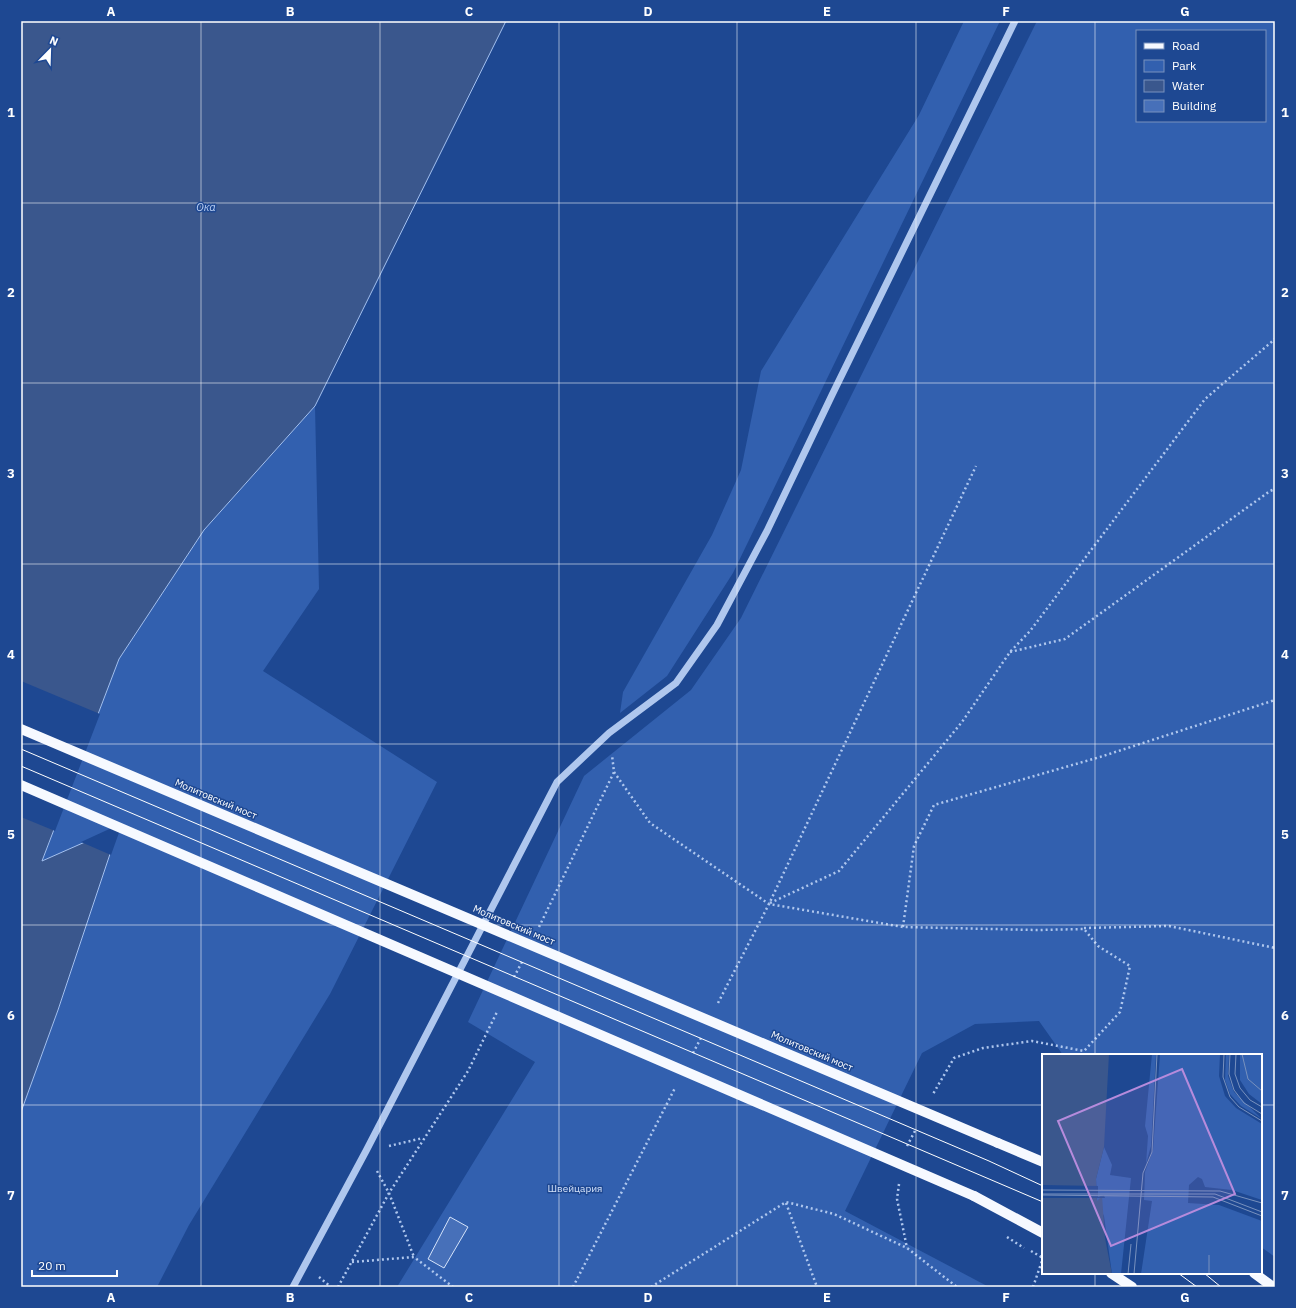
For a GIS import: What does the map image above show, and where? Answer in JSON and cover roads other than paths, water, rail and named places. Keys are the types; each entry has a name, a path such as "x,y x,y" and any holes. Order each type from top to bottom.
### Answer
{"main road":[{"name":"Молитовский мост","path":"21,729 1042,1162"},
{"path":"21,785 974,1196 1042,1232"},
{"path":"1112,1274 1132,1287"},
{"path":"1255,1274 1273,1287"}],"lane":[{"path":"293,1287 366,1151 557,782 609,733 676,683 717,625 767,531 1015,21"}],"water":[{"name":"Ока","path":"21,21 506,21 315,406 204,530 119,659 42,861 119,827 58,1010 21,1112"}],"tram line":[{"path":"21,749 989,1161 1042,1186"},
{"path":"21,766 1042,1202"},
{"path":"1179,1274 1197,1287"},
{"path":"1205,1274 1221,1287"}],"park label":[{"name":"Швейцария","path":"575,1188"}]}
